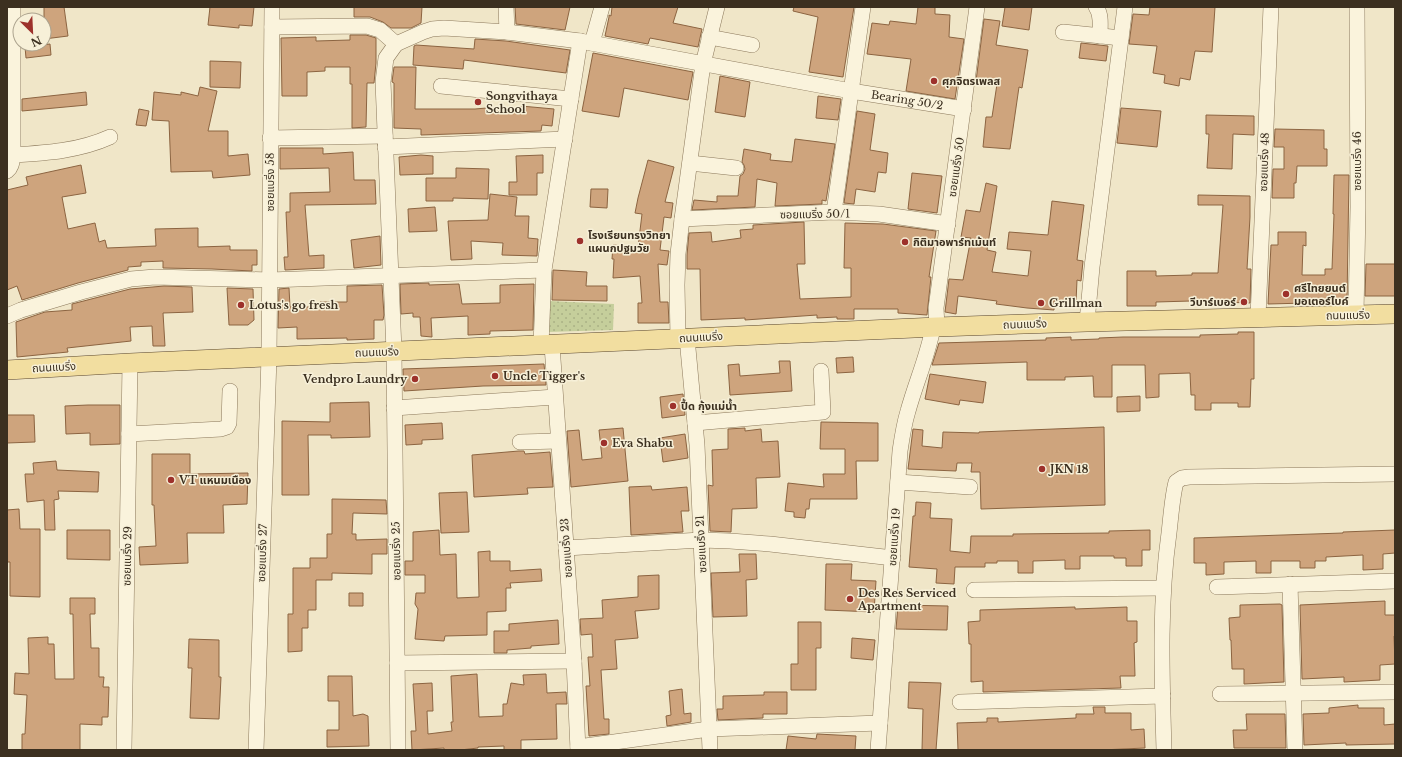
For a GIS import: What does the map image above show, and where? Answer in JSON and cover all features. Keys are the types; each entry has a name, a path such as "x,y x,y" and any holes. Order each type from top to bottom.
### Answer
{"main road":[{"name":"ถนนแบริ่ง","path":"7,370 683,338 1087,322 1395,314"}],"street":[{"path":"7,171 10,169 12,164 13,155 12,7"},
{"name":"ซอยแบริ่ง 58","path":"269,357 272,7"},
{"path":"506,7 507,32"},
{"name":"ซอยแบริ่ง 23","path":"578,748 574,661 555,397 547,345 544,270 571,99 586,42 602,7"},
{"name":"ซอยแบริ่ง 21","path":"710,750 695,423 683,338 678,254 703,64 716,7"},
{"path":"834,212 863,7"},
{"name":"ซอยแบริ่ง 50","path":"935,328 936,308 977,7"},
{"path":"1096,7 1098,9 1100,20 1100,36"},
{"path":"1087,322 1092,267 1125,7"},
{"name":"ซอยแบริ่ง 48","path":"1258,317 1270,7"},
{"name":"ซอยแบริ่ง 46","path":"1356,315 1358,207 1357,7"},
{"path":"272,27 367,26 380,30 396,44"},
{"name":"Bearing 50/2","path":"396,44 432,29 444,28 507,32 586,42 851,91 964,109"},
{"path":"1063,32 1121,38"},
{"path":"709,37 752,46"},
{"name":"ซอยแบริ่ง 25","path":"396,44 386,58 383,82 394,352 398,750"},
{"path":"441,86 571,99"},
{"path":"13,155 73,150 97,143 110,137"},
{"path":"270,138 385,142 565,138"},
{"path":"690,163 736,168"},
{"name":"ซอยแบริ่ง 50/1","path":"682,219 834,212 880,214 948,224"},
{"path":"7,316 21,310 81,292 131,279 155,277 270,280 544,270"},
{"name":"ซอยแบริ่ง 19","path":"878,750 900,451 904,425 935,328"},
{"name":"ซอยแบริ่ง 27","path":"256,750 269,357"},
{"name":"ซอยแบริ่ง 29","path":"124,750 130,363"},
{"path":"695,423 823,412 821,371"},
{"path":"129,434 221,429 227,427 229,423 230,391"},
{"path":"394,408 555,397"},
{"path":"520,442 558,441"},
{"path":"1164,750 1163,588 1176,482 1189,478 1395,474"},
{"path":"898,482 970,488"},
{"path":"566,548 701,540 770,544 893,558"},
{"path":"1217,587 1395,581"},
{"path":"1290,584 1295,750"},
{"path":"974,590 1163,588"},
{"path":"398,663 574,661"},
{"path":"1220,694 1395,692"},
{"path":"960,702 1163,696"},
{"path":"578,748 709,729 880,723"}],"green space":[{"path":"549,301 614,304 613,330 547,332"}],"building":[{"path":"44,7 64,7 68,36 52,38 52,12 44,12"},
{"path":"210,7 254,7 252,26 239,25 239,28 208,25"},
{"path":"354,7 422,7 421,23 411,28 391,28 383,22 370,17 354,17"},
{"path":"515,7 570,7 565,30 516,24"},
{"path":"612,7 678,7 673,23 702,29 698,47 650,38 648,44 605,36"},
{"path":"794,7 854,7 843,77 809,72 818,17 793,11"},
{"path":"918,7 935,7 935,14 950,15 949,37 964,39 955,99 906,91 911,59 867,54 872,23 889,25 890,21 916,24"},
{"path":"1005,7 1032,7 1029,30 1002,26"},
{"path":"1150,7 1215,7 1212,52 1195,51 1190,80 1180,78 1179,86 1164,83 1165,75 1153,73 1157,46 1129,44 1133,14 1149,15"},
{"path":"984,19 1000,21 996,45 1028,50 1022,88 1019,87 1010,149 983,147 986,117 992,117 997,84 976,81"},
{"path":"350,35 366,35 376,38 374,83 367,83 366,127 352,128 352,84 350,84 350,67 325,67 325,71 307,72 307,96 282,96 281,38 316,37 316,41 350,40"},
{"path":"475,39 506,41 570,50 566,73 464,60 463,69 413,65 414,46 416,45 474,49"},
{"path":"1081,43 1108,46 1106,61 1079,58"},
{"path":"25,52 51,52 51,55 26,58"},
{"path":"593,53 693,72 688,100 624,88 619,117 582,111"},
{"path":"210,61 241,62 240,88 210,87"},
{"path":"394,67 416,67 415,109 475,109 498,107 499,110 520,113 521,106 554,109 552,126 542,125 541,131 421,135 421,129 394,128 394,83 392,82"},
{"path":"720,76 750,82 745,117 715,112"},
{"path":"200,87 217,91 208,131 228,131 228,156 248,154 250,175 213,178 212,171 171,172 169,121 152,120 154,92 181,95 181,92 198,96"},
{"path":"86,92 87,105 22,111 22,99"},
{"path":"818,96 841,99 838,120 816,118"},
{"path":"1121,108 1161,111 1157,147 1117,143"},
{"path":"139,109 149,111 146,126 136,125"},
{"path":"857,111 875,114 870,150 888,153 886,173 878,172 875,192 856,189 854,204 844,203"},
{"path":"1206,115 1254,116 1254,135 1233,134 1232,169 1207,168 1209,134 1206,134"},
{"path":"1275,129 1324,130 1324,149 1327,149 1327,166 1297,166 1296,183 1294,183 1294,198 1272,198 1273,169 1284,169 1284,147 1274,147"},
{"path":"795,139 835,144 826,201 822,200 822,204 775,206 777,183 757,179 755,207 692,210 694,200 717,202 717,196 738,196 740,176 743,174 745,169 742,162 744,149 771,154 770,160 792,162"},
{"path":"280,148 323,148 323,154 353,152 354,180 375,180 376,204 305,205 309,256 324,255 324,268 285,270 284,257 288,257 286,212 290,212 290,193 330,192 329,168 280,169"},
{"path":"421,155 433,156 433,174 400,175 399,157"},
{"path":"543,155 543,173 537,173 537,195 509,195 509,182 517,182 516,156"},
{"path":"648,160 674,167 665,202 673,203 671,218 664,217 660,250 669,251 667,265 658,264 660,302 668,302 669,323 638,323 638,303 642,303 640,276 613,278 613,245 638,247 642,214 635,213"},
{"path":"81,165 86,193 62,197 68,229 95,223 99,242 105,240 107,248 156,246 155,229 198,228 198,247 230,246 230,250 257,250 257,265 252,265 252,271 163,268 163,261 141,262 141,266 128,267 128,270 22,300 17,286 7,290 7,190 28,185 26,177"},
{"path":"456,168 489,169 488,199 453,198 453,201 426,201 426,178 456,178"},
{"path":"912,173 942,176 937,213 908,209"},
{"path":"1334,175 1349,175 1347,301 1307,301 1307,303 1268,304 1271,245 1278,245 1278,232 1306,232 1306,246 1303,245 1302,275 1325,275 1325,269 1332,269"},
{"path":"986,183 997,186 987,250 996,252 992,272 1028,276 1031,251 1007,249 1009,232 1048,235 1052,201 1084,205 1077,260 1083,261 1081,281 1077,280 1076,302 1054,301 1054,310 996,304 997,301 958,296 956,314 945,312 949,279 963,280 971,238 961,237 966,210 980,212"},
{"path":"591,189 608,189 607,208 590,207"},
{"path":"490,194 517,197 515,216 529,216 528,238 538,239 537,256 502,255 503,243 471,241 472,259 451,260 448,221 488,220"},
{"path":"1198,195 1250,196 1247,269 1251,269 1250,303 1191,301 1156,302 1156,306 1127,306 1127,271 1156,271 1156,276 1192,275 1192,273 1218,273 1223,205 1198,205"},
{"path":"435,207 437,231 409,232 408,209"},
{"path":"804,222 805,264 797,264 800,299 851,297 851,268 844,268 845,223 883,224 936,231 929,277 931,277 927,315 898,313 898,309 854,309 854,319 837,319 837,317 817,318 817,315 745,320 745,318 701,320 700,269 687,269 689,233 711,232 712,242 741,238 740,230 753,229 753,225"},
{"path":"380,236 381,265 354,268 351,240"},
{"path":"1366,264 1395,264 1395,296 1365,296"},
{"path":"553,270 587,272 586,286 607,286 607,301 552,300"},
{"path":"429,283 429,285 459,284 462,304 500,303 500,285 534,284 533,330 490,331 490,334 468,335 468,316 431,318 432,337 421,336 420,317 413,317 413,313 401,314 400,284"},
{"path":"382,285 384,315 383,320 374,320 374,339 297,339 297,327 278,328 279,289 289,288 290,307 320,307 320,302 347,302 347,286"},
{"path":"164,286 192,287 193,312 163,313 165,346 153,346 152,326 130,327 131,341 67,348 68,352 17,357 16,322 45,312 72,310 72,304 130,289"},
{"name":"Lotus's go fresh","path":"227,288 253,289 254,320 248,325 229,325"},
{"path":"1238,332 1254,332 1254,379 1251,379 1250,407 1238,407 1238,403 1211,403 1211,410 1195,410 1195,395 1191,395 1190,373 1159,374 1159,397 1146,398 1145,365 1112,365 1112,397 1094,397 1093,376 1065,377 1065,380 1027,380 1027,362 932,365 939,343 1046,340 1046,338 1071,337 1071,340 1123,337 1200,337 1200,335 1238,334"},
{"path":"853,357 854,372 837,373 836,358"},
{"path":"779,361 790,361 792,391 730,395 728,365 739,364 740,376 780,373"},
{"path":"544,364 546,385 483,386 404,391 403,369"},
{"path":"930,374 986,382 983,403 960,400 959,405 925,399"},
{"name":"ปื้ด กุ้งแม่น้ำ","path":"683,394 685,415 662,418 660,397"},
{"path":"1140,396 1140,411 1117,412 1117,397"},
{"path":"369,402 370,437 331,438 331,435 308,435 309,495 282,495 282,421 330,422 330,403"},
{"path":"120,405 120,444 90,445 90,433 66,434 65,406"},
{"path":"7,415 34,415 35,442 7,443"},
{"path":"821,422 878,423 878,461 856,461 857,499 810,499 809,509 806,509 805,518 794,517 794,512 785,511 788,483 824,487 823,474 845,474 845,449 820,449"},
{"path":"442,423 443,439 422,440 422,444 406,445 405,425"},
{"name":"JKN 18","path":"1104,427 1105,505 981,509 980,472 971,472 972,463 957,463 956,471 908,469 913,429 923,430 922,446 942,448 943,432 979,433"},
{"path":"623,428 628,481 571,487 567,431 579,430 582,460 602,458 599,430"},
{"path":"745,428 745,431 761,429 762,442 778,441 780,477 756,478 757,508 732,509 731,532 710,531 708,485 713,486 712,450 728,449 728,429"},
{"path":"685,434 688,458 663,462 660,438"},
{"path":"524,451 525,454 550,452 553,487 527,488 528,494 474,497 472,455"},
{"path":"152,454 190,454 190,474 248,473 247,504 223,505 224,533 187,533 188,563 140,565 139,547 156,546 154,505 152,505"},
{"path":"56,461 57,470 99,472 98,492 58,491 59,499 54,500 55,530 45,530 44,500 27,502 25,474 34,474 33,463"},
{"path":"651,486 652,490 687,487 689,511 681,511 683,532 631,535 629,487"},
{"path":"467,492 469,532 441,533 439,493"},
{"path":"332,499 386,500 387,514 353,513 352,534 356,534 356,540 387,539 387,554 372,554 372,574 332,573 332,580 316,580 316,610 308,610 308,628 302,628 302,651 288,652 288,614 293,614 293,568 310,568 310,558 327,558 327,534 332,534"},
{"path":"916,502 931,503 930,518 952,519 950,551 970,553 971,536 1109,533 1109,531 1150,530 1150,550 1142,550 1142,566 1126,566 1126,558 1114,558 1114,556 1080,556 1080,569 1065,569 1065,560 1033,561 1033,573 1018,573 1018,561 997,561 997,563 985,563 985,567 955,567 954,584 936,583 937,569 909,567 913,516 915,516"},
{"path":"19,509 20,529 40,529 40,597 10,596 10,562 7,562 7,510"},
{"path":"67,530 110,530 110,560 67,559"},
{"path":"439,530 440,555 456,554 457,598 479,597 478,552 490,551 490,561 510,561 510,571 541,569 542,581 510,583 511,588 506,588 506,611 487,612 487,635 445,636 444,641 415,639 418,609 415,604 416,593 425,593 425,575 405,575 405,561 413,561 413,532"},
{"path":"1395,530 1395,553 1383,554 1383,569 1363,570 1363,555 1326,557 1326,561 1315,561 1315,568 1300,568 1300,561 1271,561 1271,573 1256,573 1256,561 1224,562 1224,574 1206,575 1206,563 1194,563 1194,538"},
{"path":"739,554 756,554 757,579 746,580 747,616 713,617 711,573 740,572"},
{"name":"Des Res Serviced Apartment","path":"826,564 852,564 851,580 876,581 874,612 825,610"},
{"path":"659,575 659,609 635,611 638,638 615,640 617,669 601,670 604,719 609,719 609,734 589,736 586,686 590,686 588,657 593,657 592,634 581,635 580,619 603,618 602,600 638,597 638,576"},
{"path":"349,593 363,593 363,606 349,606"},
{"path":"70,598 95,598 95,614 90,614 91,648 99,648 99,677 104,677 103,687 109,687 108,717 102,717 102,725 80,724 80,750 22,750 22,734 25,734 27,695 14,694 15,673 29,674 28,638 48,637 48,644 54,644 55,679 74,679 73,614 70,614"},
{"path":"1385,601 1385,615 1395,615 1395,664 1380,665 1380,680 1344,682 1344,677 1302,679 1300,605"},
{"path":"898,605 948,606 947,630 896,629"},
{"path":"1240,605 1282,605 1284,682 1244,684 1244,669 1232,669 1229,618 1240,617"},
{"path":"1075,607 1075,609 1127,607 1127,621 1137,621 1137,642 1134,643 1135,676 1120,676 1121,688 983,692 983,681 971,682 971,644 969,644 968,622 980,621 980,610"},
{"path":"558,620 559,644 531,646 531,648 507,650 507,653 494,653 494,631 509,631 509,624"},
{"path":"798,622 821,622 821,648 816,648 816,690 791,690 791,664 798,664"},
{"path":"852,638 875,640 873,660 851,658"},
{"path":"189,639 219,640 219,677 221,677 219,719 190,718 192,668 188,668"},
{"path":"477,674 479,717 503,716 503,704 507,704 511,683 524,685 523,675 546,674 547,693 566,692 567,704 556,704 557,739 521,740 521,750 504,750 504,746 478,747 460,750 444,750 444,748 412,750 411,731 416,731 413,684 432,683 433,711 427,711 428,734 452,731 451,676"},
{"path":"328,676 352,676 353,716 363,714 368,716 369,746 327,747 327,730 339,730 339,701 328,701"},
{"path":"909,682 941,683 936,750 922,750 923,709 908,708"},
{"path":"682,689 684,714 691,713 691,722 667,726 666,716 671,715 669,691"},
{"path":"764,692 787,692 787,714 763,714 763,718 718,720 717,709 723,709 723,696 764,695"},
{"path":"1358,705 1358,708 1384,708 1384,725 1395,724 1395,744 1346,745 1346,743 1304,745 1303,714 1329,713 1329,708"},
{"path":"1093,707 1105,707 1105,713 1131,713 1131,730 1144,729 1145,748 1101,750 958,750 957,723 987,722 987,718 998,718 998,722 1076,718 1076,714 1094,714"},
{"path":"1246,714 1285,714 1286,748 1234,748 1233,730 1247,730"},
{"path":"817,734 856,736 855,750 786,750 788,736 816,739"}],"place":[{"name":"ศุภจิตรเพลส","path":"934,81"},
{"name":"Songvithaya School","path":"478,102"},
{"name":"โรงเรียนทรงวิทยา แผนกปฐมวัย","path":"580,241"},
{"name":"กิติมาอพาร์ทเม้นท์","path":"905,242"},
{"name":"ศรีไทยยนต์ มอเตอร์ไบค์","path":"1286,294"},
{"name":"วีบาร์เบอร์","path":"1244,302"},
{"name":"Grillman","path":"1041,303"},
{"name":"Lotus's go fresh","path":"241,305"},
{"name":"Uncle Tigger's","path":"495,376"},
{"name":"Vendpro Laundry","path":"415,379"},
{"name":"ปื้ด กุ้งแม่น้ำ","path":"673,406"},
{"name":"Eva Shabu","path":"604,443"},
{"name":"JKN 18","path":"1042,469"},
{"name":"VT แหนมเนือง","path":"171,480"},
{"name":"Des Res Serviced Apartment","path":"850,599"}]}
